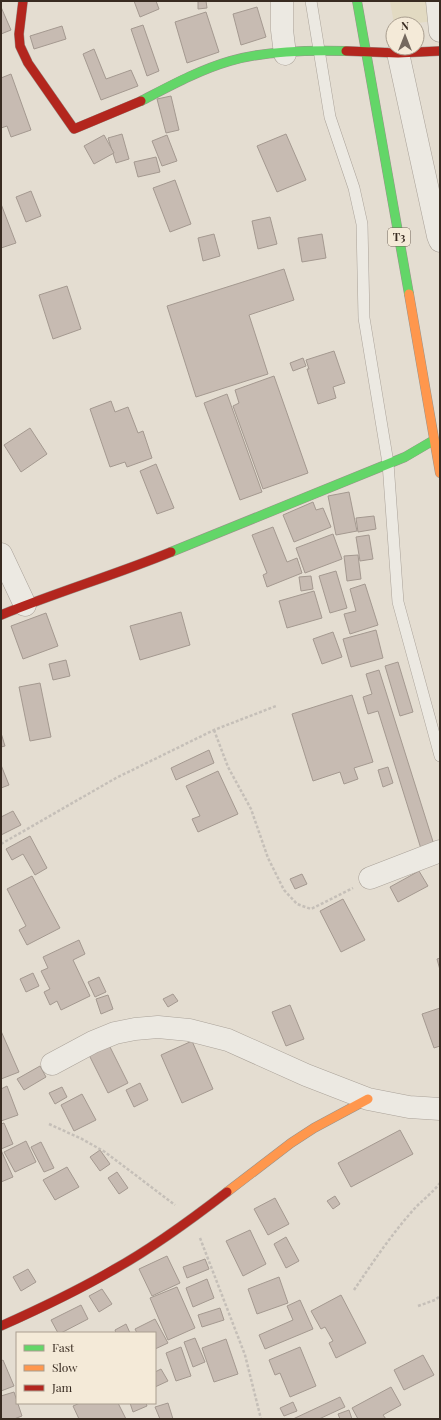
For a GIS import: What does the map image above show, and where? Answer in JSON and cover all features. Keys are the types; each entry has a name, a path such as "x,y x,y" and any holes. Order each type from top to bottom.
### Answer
{"main road":[{"path":"23,1 19,34 20,46 28,62 74,129 133,105 192,75 231,61 269,54 320,52 385,54"},
{"name":"T3","path":"357,1 440,473"},
{"path":"425,52 440,51"},
{"path":"1,615 25,604 146,562 405,457 434,440"},
{"path":"1,1326 45,1306 114,1270 158,1242 205,1209 291,1143 314,1128 368,1100"}],"street":[{"path":"265,1 282,30"},
{"path":"282,1 282,30 285,54"},
{"path":"437,1 440,31"},
{"path":"398,56 440,241"},
{"path":"1,554 25,604"},
{"path":"370,878 440,851"},
{"path":"52,1064 93,1042 114,1033 158,1027 189,1030 228,1040 306,1075 368,1100 409,1107 440,1109"}],"lane":[{"path":"311,1 330,117 354,188 362,224 364,318 388,463 398,602 440,756"}],"path":[{"path":"1,844 116,778 214,730 276,706"},
{"path":"214,730 228,767 251,809 268,858 284,890 297,904 311,909 370,878"},
{"path":"49,1124 106,1152 148,1186 192,1218 245,1354 261,1419"},
{"path":"354,1290 399,1228 416,1207 434,1191 440,1183"},
{"path":"418,1306 435,1300 440,1296"}],"shaded area":[{"path":"390,1 440,1 440,20 425,22 425,16 393,16"}],"building":[{"path":"134,1 156,1 159,9 140,17"},
{"path":"198,1 206,1 207,8 198,9"},
{"path":"1,7 11,30 1,34"},
{"path":"257,7 266,37 241,45 233,14"},
{"path":"206,12 219,52 187,63 175,22"},
{"path":"143,25 159,71 147,76 131,29"},
{"path":"62,26 66,39 34,49 30,36"},
{"path":"94,49 106,79 131,70 138,86 101,100 83,54"},
{"path":"11,74 31,130 11,137 7,126 1,128 1,78"},
{"path":"171,96 179,130 166,133 157,99"},
{"path":"122,134 129,159 116,163 108,138"},
{"path":"286,134 306,180 277,192 257,146"},
{"path":"104,135 114,153 94,164 84,146"},
{"path":"167,135 177,161 162,166 152,141"},
{"path":"156,157 160,172 138,177 134,162"},
{"path":"175,180 191,224 170,232 153,188"},
{"path":"31,191 41,216 26,222 16,197"},
{"path":"1,204 16,243 1,248"},
{"path":"270,217 277,244 258,249 252,221"},
{"path":"214,234 220,256 203,261 198,238"},
{"path":"322,234 326,258 302,262 298,238"},
{"path":"284,269 294,300 249,315 268,374 196,397 167,306"},
{"path":"67,286 81,329 53,339 39,295"},
{"path":"334,351 345,383 333,387 336,398 318,404 307,369 309,369 306,360"},
{"path":"303,358 306,366 293,371 290,363"},
{"path":"274,376 308,473 263,489 233,406 239,403 235,390"},
{"path":"227,394 262,492 240,500 204,403"},
{"path":"111,401 115,412 128,407 138,433 143,431 152,458 127,467 125,462 110,467 90,409"},
{"path":"30,428 47,454 21,472 4,445"},
{"path":"156,464 174,508 157,514 140,471"},
{"path":"349,492 357,531 336,535 328,496"},
{"path":"313,502 316,510 323,508 331,527 294,542 283,515"},
{"path":"374,516 376,529 358,532 356,518"},
{"path":"273,527 287,562 297,558 302,573 267,587 263,575 267,573 252,535"},
{"path":"333,534 342,559 305,573 296,548"},
{"path":"369,535 373,559 360,561 356,537"},
{"path":"358,555 361,579 347,581 344,556"},
{"path":"336,571 347,608 330,613 319,576"},
{"path":"311,576 313,589 301,591 299,577"},
{"path":"365,584 378,625 350,634 344,614 356,611 350,589"},
{"path":"314,591 322,618 287,628 279,601"},
{"path":"181,612 190,645 140,660 130,626"},
{"path":"46,613 58,646 23,659 11,626"},
{"path":"376,630 383,658 351,667 343,639"},
{"path":"333,632 342,657 322,664 313,639"},
{"path":"66,660 70,676 53,680 49,664"},
{"path":"398,662 413,712 400,716 385,666"},
{"path":"379,670 435,848 422,852 378,711 368,714 363,697 372,694 366,674"},
{"path":"40,683 51,737 30,741 19,687"},
{"path":"352,695 373,762 354,768 358,779 344,784 340,772 313,781 292,714"},
{"path":"1,733 5,746 1,747"},
{"path":"209,750 214,763 176,780 171,768"},
{"path":"1,765 9,785 1,788"},
{"path":"388,767 393,783 383,787 378,770"},
{"path":"218,771 238,814 198,832 192,819 200,816 186,786"},
{"path":"13,811 21,825 1,835 1,817"},
{"path":"30,836 47,868 35,875 23,854 12,860 6,849"},
{"path":"419,871 428,886 398,902 390,887"},
{"path":"302,874 307,884 295,889 290,879"},
{"path":"32,876 60,928 27,945 19,930 26,926 7,889"},
{"path":"343,899 365,940 341,952 320,911"},
{"path":"79,940 85,954 73,960 90,996 61,1010 57,1001 50,1005 44,992 50,989 41,971 48,968 43,957"},
{"path":"440,958 440,970 437,959"},
{"path":"33,973 39,986 26,992 20,979"},
{"path":"99,977 106,992 95,997 88,982"},
{"path":"173,994 178,1001 168,1007 163,999"},
{"path":"108,995 113,1009 101,1014 96,999"},
{"path":"290,1005 304,1039 286,1046 272,1012"},
{"path":"440,1008 440,1046 434,1048 422,1014"},
{"path":"1,1031 19,1072 1,1079"},
{"path":"192,1041 213,1089 182,1103 161,1055"},
{"path":"108,1043 128,1083 108,1093 88,1053"},
{"path":"40,1066 46,1077 24,1090 17,1079"},
{"path":"140,1083 148,1100 134,1107 126,1090"},
{"path":"7,1086 18,1115 1,1121 1,1089"},
{"path":"62,1087 67,1097 55,1104 49,1093"},
{"path":"82,1094 96,1120 74,1131 61,1105"},
{"path":"4,1123 13,1144 1,1149 1,1124"},
{"path":"400,1130 413,1154 351,1187 338,1163"},
{"path":"26,1141 36,1162 15,1172 4,1152"},
{"path":"41,1142 54,1168 44,1172 31,1147"},
{"path":"1,1150 13,1177 1,1182"},
{"path":"100,1150 110,1164 100,1171 90,1157"},
{"path":"67,1167 79,1187 55,1200 43,1180"},
{"path":"117,1172 128,1188 119,1194 108,1178"},
{"path":"335,1196 340,1204 333,1209 327,1201"},
{"path":"275,1198 289,1224 268,1235 254,1209"},
{"path":"250,1230 266,1264 243,1276 226,1241"},
{"path":"286,1237 299,1261 286,1268 274,1244"},
{"path":"167,1256 180,1283 152,1296 139,1269"},
{"path":"205,1259 209,1269 187,1278 183,1267"},
{"path":"28,1269 36,1282 21,1291 13,1277"},
{"path":"279,1277 288,1303 257,1314 248,1289"},
{"path":"207,1279 214,1298 193,1307 186,1288"},
{"path":"177,1287 195,1328 168,1340 150,1298"},
{"path":"102,1289 112,1304 99,1312 89,1296"},
{"path":"341,1295 366,1343 336,1358 329,1343 333,1341 325,1327 321,1329 311,1311"},
{"path":"300,1300 313,1329 265,1349 259,1335 293,1320 287,1306"},
{"path":"81,1305 88,1319 63,1332 57,1332 51,1320"},
{"path":"220,1308 224,1320 202,1327 198,1315"},
{"path":"155,1319 168,1343 156,1349 156,1332 136,1332 135,1329"},
{"path":"126,1324 130,1332 116,1332 115,1330"},
{"path":"195,1338 205,1362 193,1367 184,1342"},
{"path":"226,1339 238,1374 214,1382 202,1348"},
{"path":"181,1347 191,1376 176,1381 166,1353"},
{"path":"300,1347 316,1386 290,1397 280,1373 275,1375 269,1360"},
{"path":"423,1355 434,1375 404,1390 394,1370"},
{"path":"3,1360 14,1386 1,1391 1,1361"},
{"path":"161,1369 168,1381 156,1387 156,1372"},
{"path":"391,1387 401,1405 383,1415 386,1419 358,1419 352,1408"},
{"path":"14,1392 16,1404 18,1404 22,1416 14,1419 1,1419 1,1396"},
{"path":"340,1397 345,1407 319,1419 293,1419"},
{"path":"293,1402 297,1411 284,1416 280,1408"},
{"path":"168,1403 173,1419 160,1419 155,1407"},
{"path":"78,1404 118,1404 126,1419 79,1419 73,1406"},
{"path":"130,1404 146,1404 147,1406 133,1412"},
{"path":"349,1410 352,1419 340,1419 338,1414"}],"traffic: fast":[{"path":"357,1 409,294"},
{"path":"141,101 196,74 230,61 272,53 346,51"},
{"path":"171,552 405,457 434,440"}],"traffic: slow":[{"path":"409,294 440,473"},
{"path":"227,1192 291,1143 314,1128 368,1099"}],"traffic: jam":[{"path":"23,1 19,34 20,46 28,63 74,129 141,101"},
{"path":"346,51 398,53 440,51"},
{"path":"1,615 171,552"},
{"path":"1,1326 72,1292 127,1262 200,1213 227,1192"}]}
